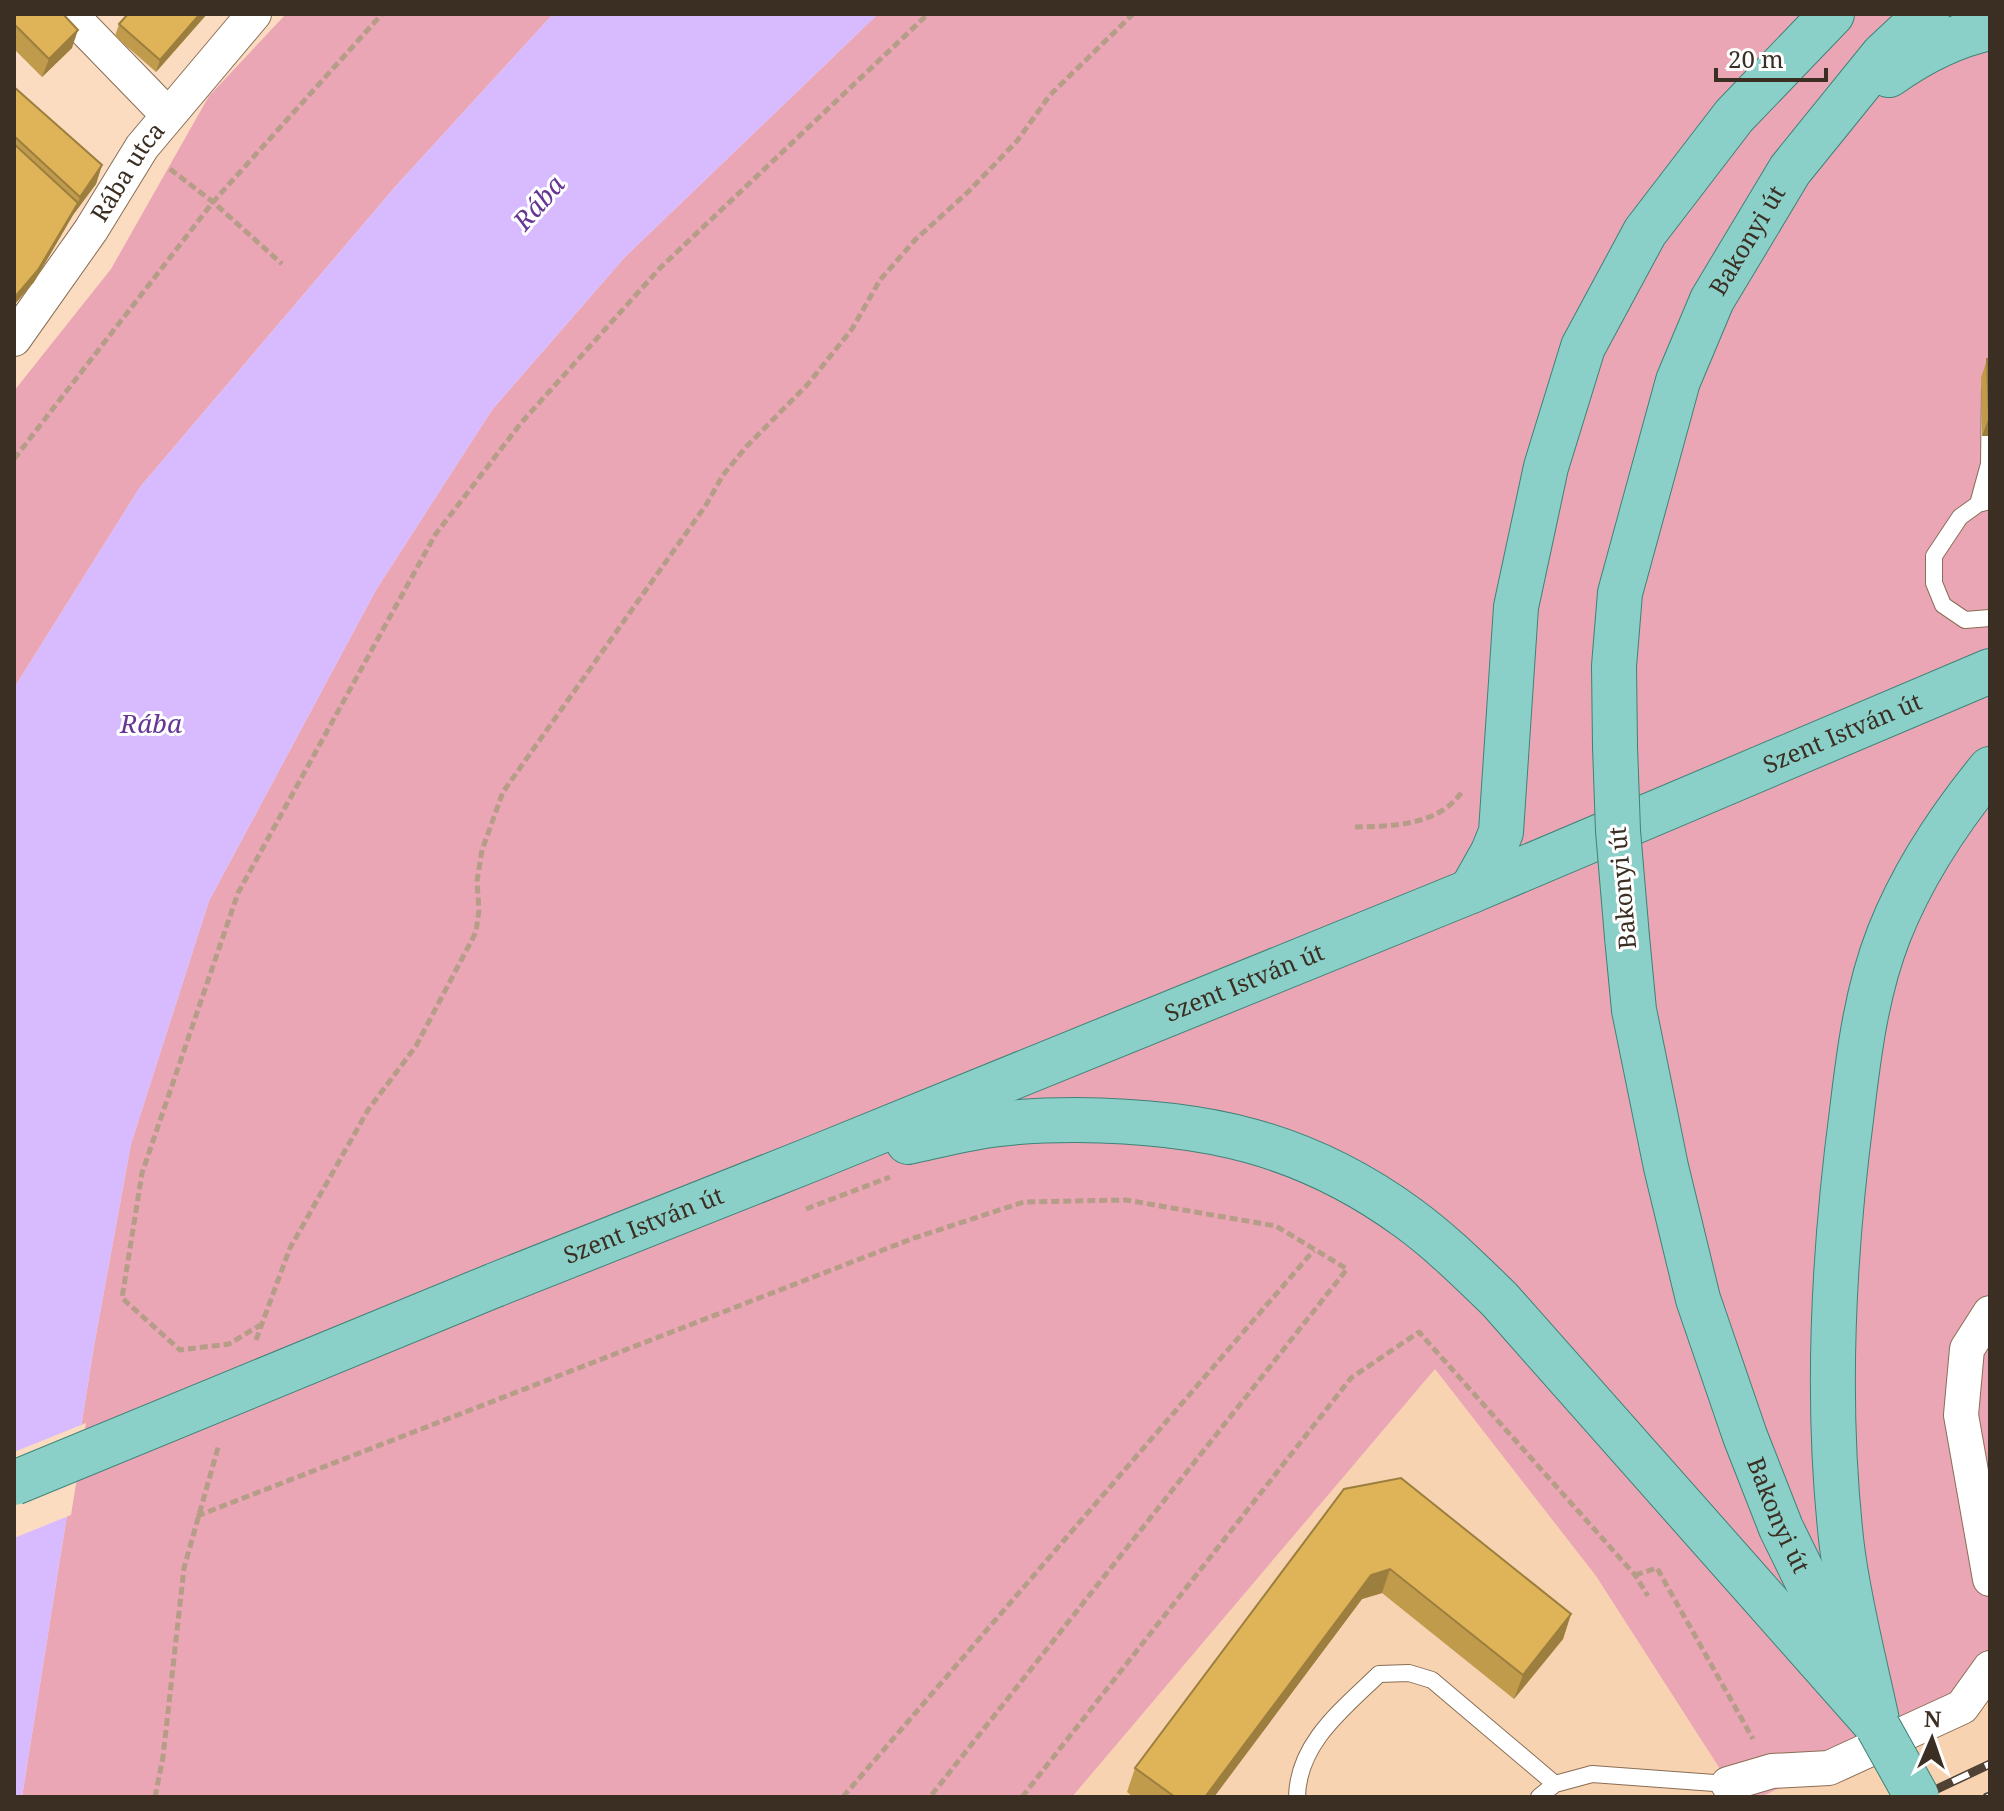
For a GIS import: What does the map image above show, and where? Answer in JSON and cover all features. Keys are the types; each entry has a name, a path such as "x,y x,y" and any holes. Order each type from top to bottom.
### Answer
{"main road":[{"path":"1471,891 1501,832 1516,607 1546,467 1583,347 1645,232 1734,116 1832,14"},
{"name":"Bakonyi út","path":"1917,1797 1878,1727 1781,1528 1745,1436 1698,1299 1666,1167 1634,1010 1618,831 1614,666 1620,593 1678,381 1712,300 1790,170 1883,55 1927,14"},
{"path":"1832,117 1915,56 1954,38 1990,28"},
{"name":"Szent István út","path":"14,1483 1471,891 1990,671"},
{"path":"1878,1727 1842,1549 1835,1453 1832,1360 1845,1162 1869,1001 1889,935 1913,880 1956,811 1990,769"},
{"path":"807,1161 994,1124 1110,1120 1165,1123 1218,1131 1320,1165 1407,1217 1450,1252 1499,1299 1878,1727"}],"street":[{"path":"70,14 167,114"},
{"name":"Rába utca","path":"14,339 91,230 142,147 254,14"},
{"path":"1990,1313 1967,1349 1961,1415 1986,1525 1990,1579"},
{"path":"1728,1784 1772,1771 1829,1768 1962,1707 1990,1668"}],"lane":[{"path":"1990,389 1989,464 1984,503 1960,517 1934,556 1934,583 1943,605 1965,620 1990,618"},
{"path":"1297,1797 1302,1763 1327,1725 1379,1674 1409,1673 1432,1680 1555,1784"},
{"path":"1539,1797 1555,1784 1592,1774 1728,1784"}],"path":[{"path":"14,459 213,202 382,14"},
{"path":"262,1324 229,1344 180,1350 122,1298 142,1173 238,893 435,535 521,423 660,268 928,14"},
{"path":"252,1351 290,1248 368,1110 416,1046 476,932 479,910 477,881 482,850 503,792 706,505 723,475 808,384 852,329 880,280 915,240 968,192 1017,141 1050,95 1133,14"},
{"path":"142,147 213,202 282,264"},
{"path":"794,1213 896,1175"},
{"path":"197,1516 914,1238 1024,1202 1126,1200 1276,1226 1347,1269 930,1797"},
{"path":"843,1797 1314,1250"},
{"path":"1022,1797 1351,1378 1419,1332 1635,1575 1648,1596"},
{"path":"155,1797 163,1757 184,1568 223,1433"},
{"path":"1635,1575 1657,1568 1772,1771"}],"shaded area":[{"path":"286,14 553,14 394,188 140,487 14,688 14,391 111,269 209,96"},
{"path":"878,14 1990,14 1990,1689 1761,1797 1738,1797 1596,1576 1435,1369 1072,1797 22,1797 94,1346 131,1144 209,901 376,590 492,410 625,257"},
{"path":"1435,1369 1596,1576 1738,1797 1072,1797"},
{"path":"1990,1689 1990,1797 1761,1797"}],"water":[{"name":"Rába","path":"553,14 878,14 625,257 492,410 376,590 209,901 131,1144 94,1346 22,1797 14,1797 14,688 140,487 394,188"}],"pier":[{"path":"86,1423 71,1515 14,1538 14,1452"}],"building":[{"path":"14,14 63,14 78,30 49,59 14,24"},
{"path":"128,14 200,14 160,60 119,24"},
{"path":"14,87 102,165 80,197 14,136"},
{"path":"14,144 78,203 38,270 14,298"},
{"path":"1987,359 1990,359 1989,417"},
{"path":"1401,1478 1571,1614 1523,1675 1390,1569 1371,1575 1205,1797 1175,1797 1135,1768 1344,1489"}],"railway":[{"path":"1920,1797 1990,1764"}]}
